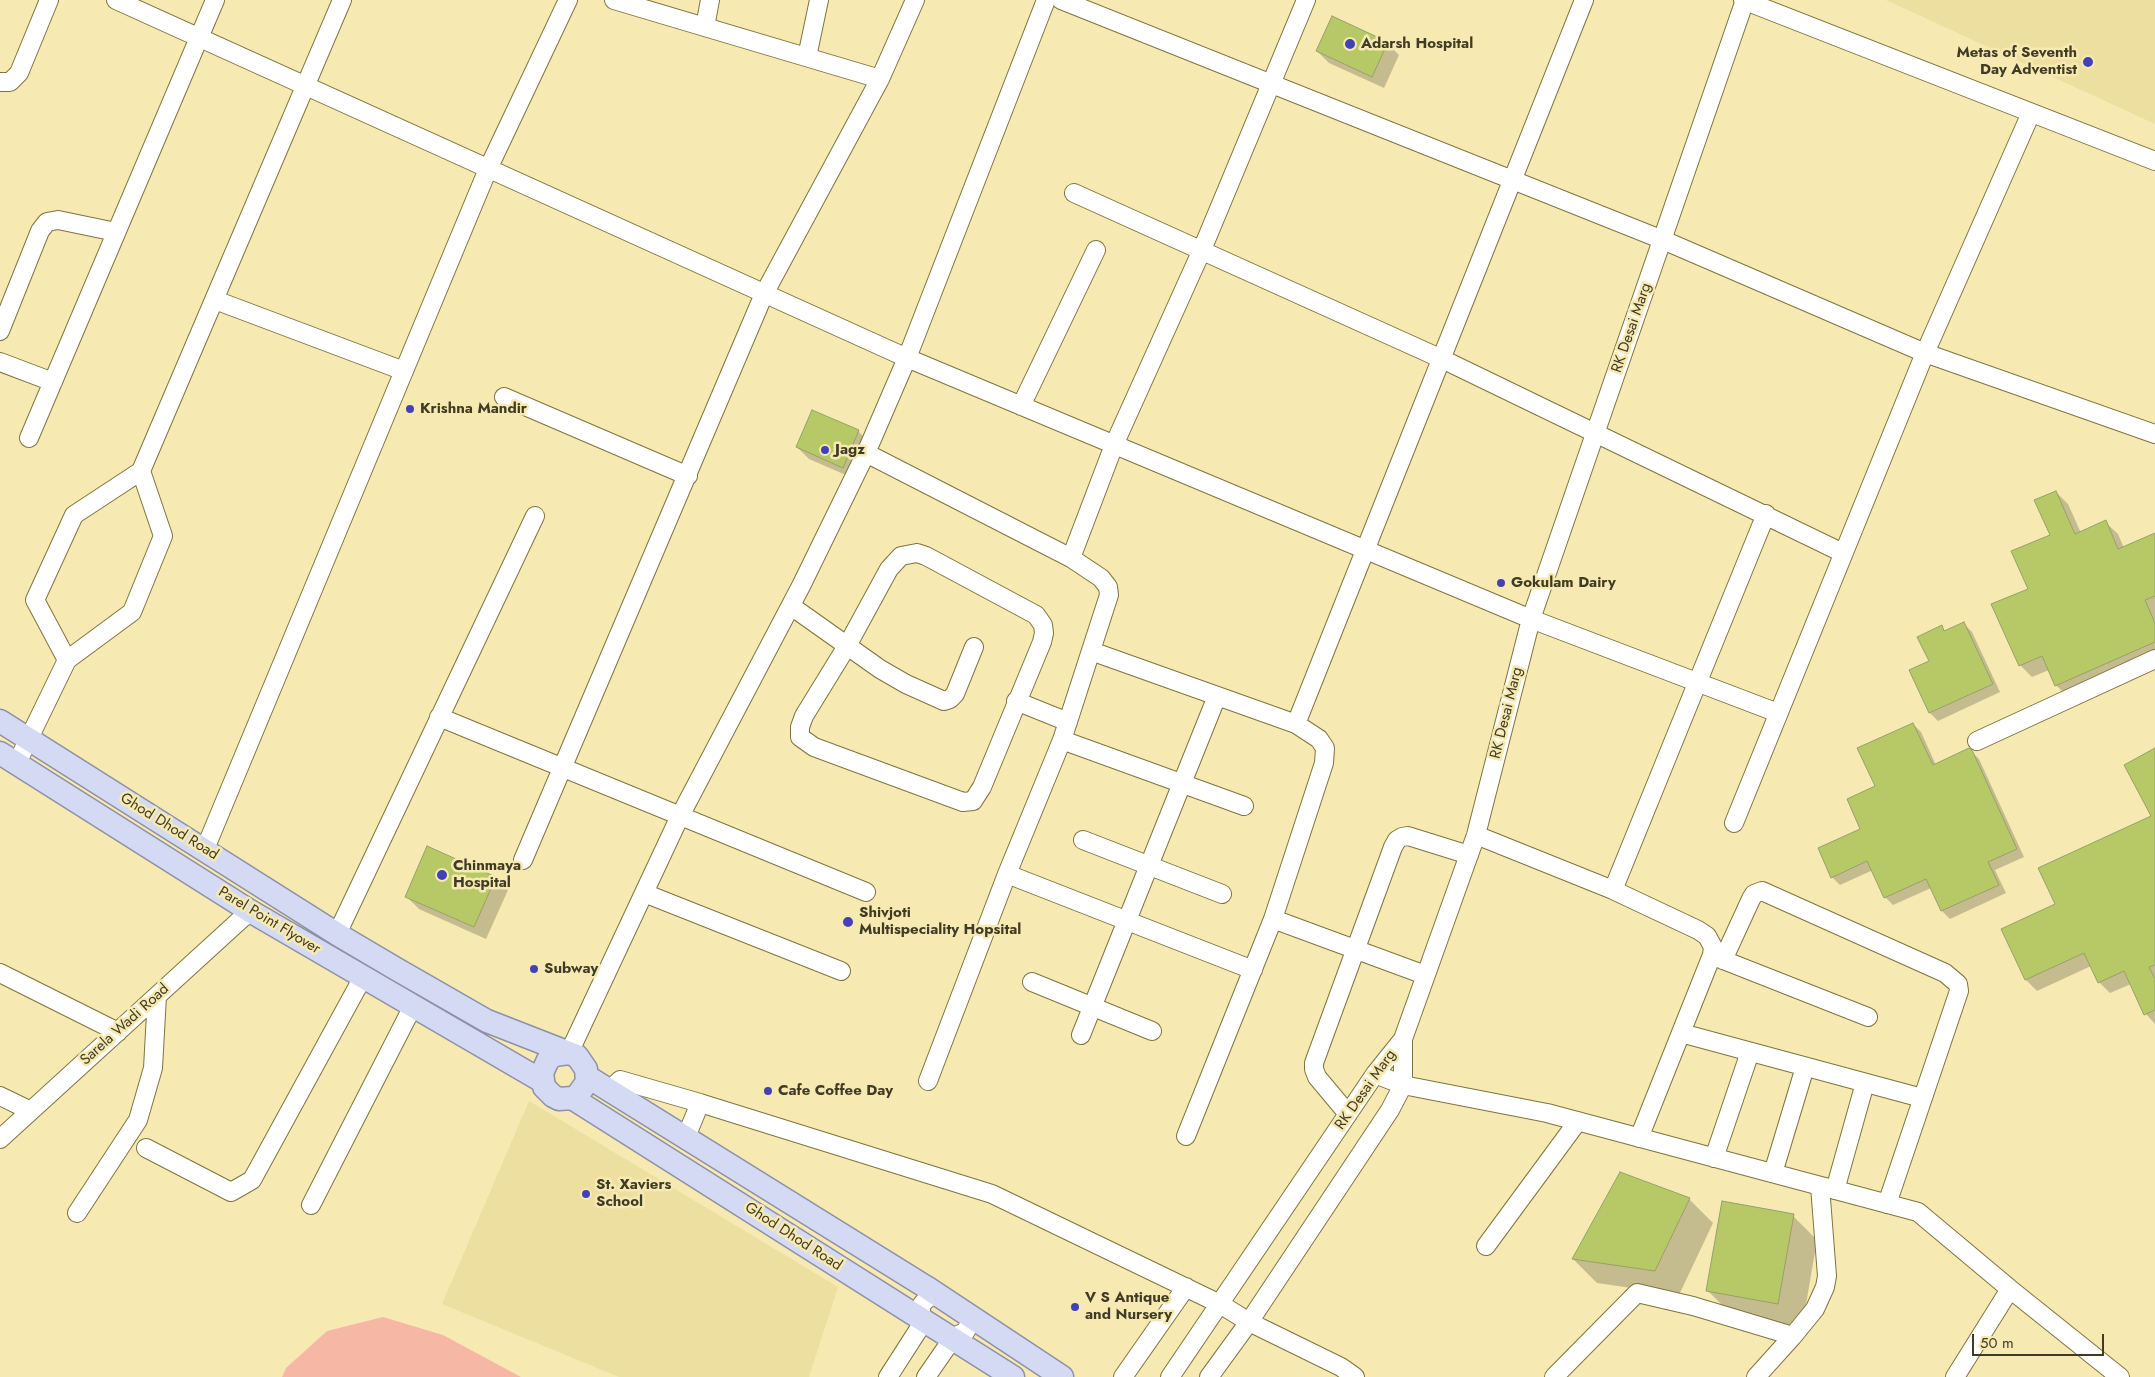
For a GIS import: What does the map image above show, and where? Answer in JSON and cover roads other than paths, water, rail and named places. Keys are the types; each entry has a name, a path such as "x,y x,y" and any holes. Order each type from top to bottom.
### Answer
{"main road":[{"name":"Ghod Dhod Road","path":"0,721 337,934 487,1021 569,1053"},
{"name":"Parel Point Flyover","path":"9,758 250,911 542,1081"},
{"path":"542,1081 542,1073 548,1060 554,1055 569,1053 582,1062 588,1076 940,1296 1062,1377"},
{"path":"572,1098 582,1092 588,1076"},
{"name":"Ghod Dhod Road","path":"542,1081 544,1087 553,1096 559,1099 572,1098 1013,1377"}],"street":[{"path":"0,82 10,82 19,73 49,0"},
{"path":"116,0 907,358 1531,619 1778,713"},
{"path":"29,438 215,0"},
{"path":"67,660 35,600 74,515 141,471 342,0"},
{"path":"205,849 488,169 568,0"},
{"path":"614,0 880,79"},
{"path":"705,27 710,0"},
{"path":"807,57 819,0"},
{"path":"523,860 764,294 880,79 915,0"},
{"path":"569,1053 680,816 790,606 866,453 907,358 1046,0"},
{"path":"1061,0 1662,240 1924,353 2155,434"},
{"path":"1071,558 1114,445 1201,252 1306,0"},
{"path":"1296,724 1584,0"},
{"path":"1744,0 2155,161"},
{"name":"RK Desai Marg","path":"1170,1377 1375,1074 1403,1039 1476,835 1531,619 1744,0"},
{"path":"1734,823 1924,353 2031,113"},
{"path":"1074,193 1201,252 1442,358 1843,553"},
{"path":"0,331 40,231 47,222 58,220 116,232"},
{"path":"1021,406 1096,250"},
{"path":"215,300 404,371"},
{"path":"0,362 53,382"},
{"path":"504,397 688,476"},
{"path":"866,453 1071,558 1101,578 1108,587 1109,595 1062,740 1007,874 928,1081"},
{"path":"9,758 30,740 67,660 132,612 163,536 141,471"},
{"path":"1613,890 1766,514"},
{"path":"337,934 534,516"},
{"path":"908,554 926,556 1036,615 1041,620 1044,633 1042,642 1016,700 982,788 973,801 963,802 814,747 800,737 800,727 804,716 847,646 894,562 901,556 908,554"},
{"path":"790,606 893,677 944,700 950,699 955,694 974,647"},
{"path":"1091,651 1296,724 1319,739 1325,748 1324,763 1273,919 1186,1136"},
{"path":"1977,741 2155,660"},
{"path":"1081,1035 1217,696"},
{"path":"1016,700 1068,722"},
{"path":"439,717 866,892"},
{"path":"1062,740 1244,806"},
{"path":"1476,835 1613,890 1698,930 1707,936 1717,957 1868,1017"},
{"path":"1348,1114 1317,1077 1314,1063 1397,840 1402,836 1408,836 1469,854"},
{"path":"1083,840 1222,894"},
{"path":"1007,874 1252,970"},
{"path":"1639,1138 1681,1033 1717,957 1754,894 1762,891 1945,973 1958,984 1958,991 1887,1204"},
{"path":"644,893 841,971"},
{"name":"Sarela Wadi Road","path":"0,1139 250,911"},
{"path":"1273,919 1426,975"},
{"path":"0,973 118,1032"},
{"path":"146,1148 231,1192 252,1180 363,977"},
{"path":"1032,982 1152,1031"},
{"path":"77,1213 138,1120 153,1068 158,996"},
{"path":"312,1205 413,1006"},
{"path":"1681,1033 1922,1098"},
{"path":"1209,1377 1249,1322 1390,1110 1403,1085 1403,1039"},
{"path":"1714,1158 1750,1052"},
{"path":"1773,1173 1805,1066"},
{"path":"1375,1074 1403,1085 1578,1121 1918,1212 2120,1377"},
{"path":"610,1090 620,1080 992,1194 1220,1304 1249,1322 1341,1367 1354,1377"},
{"path":"1756,1377 1815,1309 1825,1287 1827,1276 1828,1188 1865,1083"},
{"path":"0,1096 31,1111"},
{"path":"686,1137 700,1103"},
{"path":"1486,1246 1578,1121"},
{"path":"1123,1377 1186,1287"},
{"path":"1955,1377 2010,1289"},
{"path":"1554,1377 1637,1293 1693,1306 1793,1336"},
{"path":"888,1377 924,1321 920,1314 922,1304 929,1297 940,1296"},
{"path":"926,1377 953,1338 966,1331 970,1322 969,1315"}],"place":[{"name":"Adarsh Hospital","path":"1350,44"},
{"name":"Metas of Seventh Day Adventist","path":"2088,62"},
{"name":"Krishna Mandir","path":"410,409"},
{"name":"Jagz","path":"825,450"},
{"name":"Gokulam Dairy","path":"1501,583"},
{"name":"Chinmaya Hospital","path":"442,875"},
{"name":"Shivjoti Multispeciality Hopsital","path":"848,922"},
{"name":"Subway","path":"534,969"},
{"name":"Cafe Coffee Day","path":"768,1091"},
{"name":"St. Xaviers School","path":"586,1194"},
{"name":"V S Antique and Nursery","path":"1075,1307"}]}
